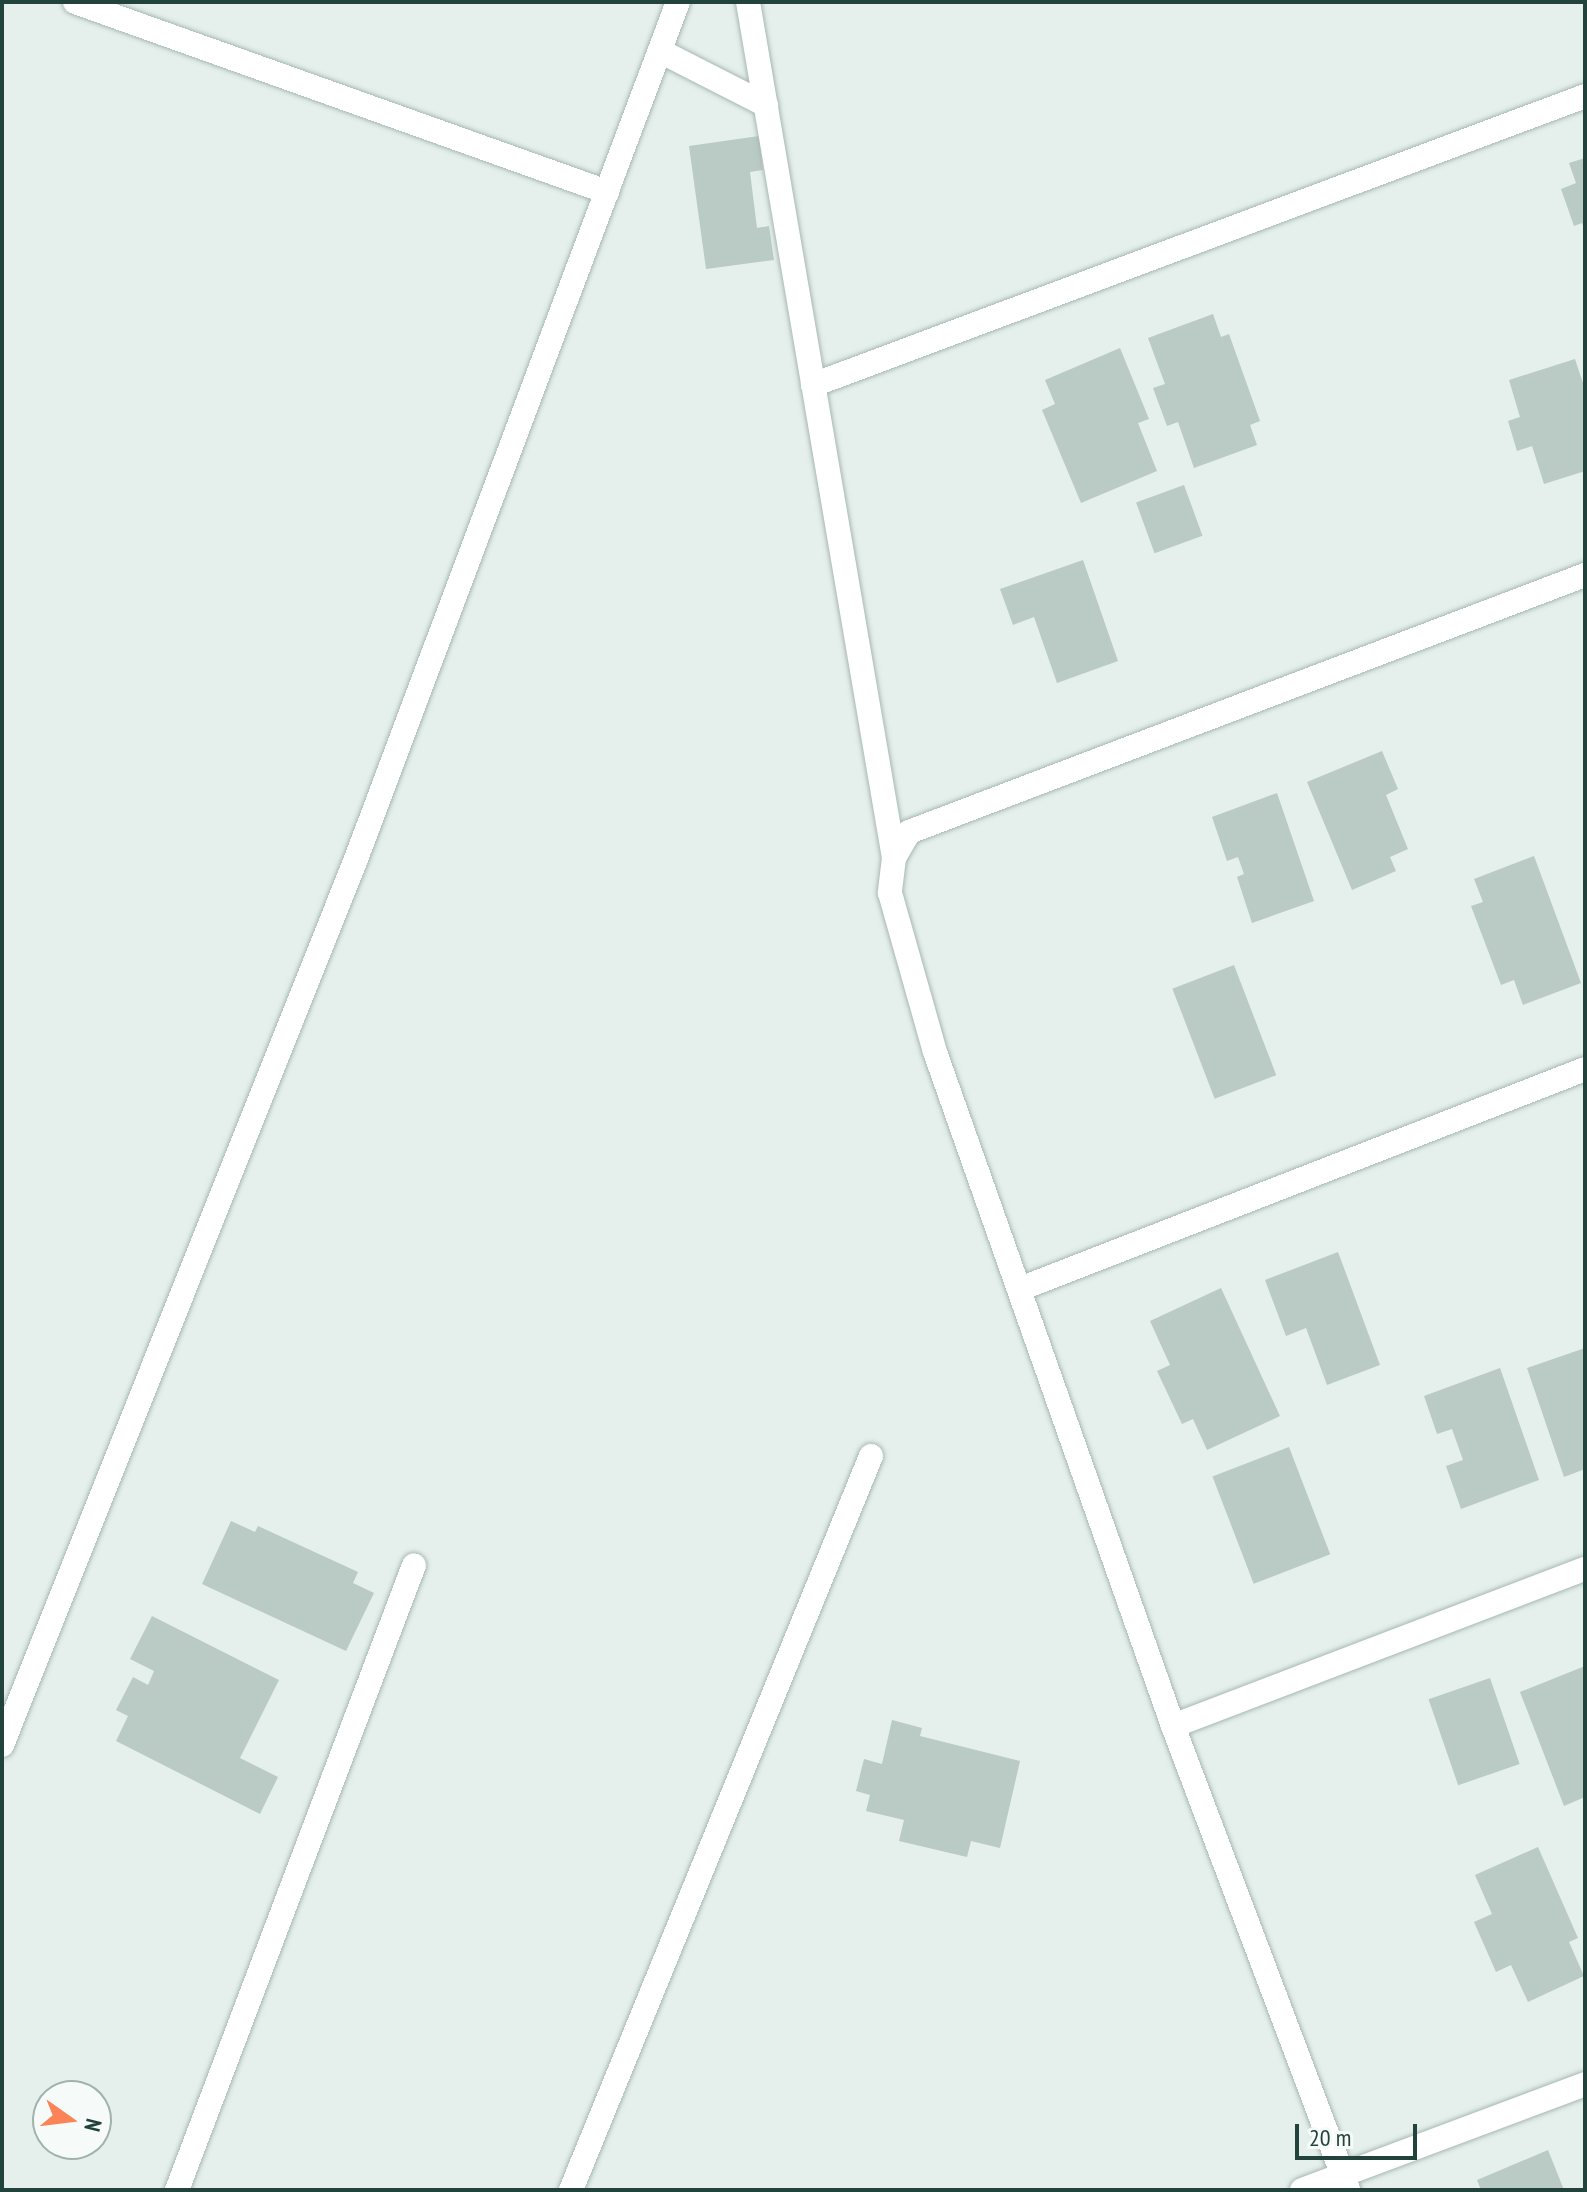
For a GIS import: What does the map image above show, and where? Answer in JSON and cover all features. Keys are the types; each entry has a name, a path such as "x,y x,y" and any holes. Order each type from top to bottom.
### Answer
{"street":[{"path":"75,2 607,192"},
{"path":"2,1745 356,859 678,2"},
{"path":"748,2 894,858 890,893 935,1052 1173,1726 1346,2183"},
{"path":"660,51 766,105"},
{"path":"813,385 1585,96"},
{"path":"894,858 909,832 1585,575"},
{"path":"1020,1289 1585,1069"},
{"path":"571,2190 871,1456"},
{"path":"177,2190 414,1565"},
{"path":"1173,1726 1585,1569"},
{"path":"1302,2190 1346,2183 1585,2084"}],"building":[{"path":"759,136 763,170 750,172 757,228 769,226 774,260 706,269 689,146"},
{"path":"1585,158 1585,231 1582,223 1574,226 1561,189 1576,183 1569,163"},
{"path":"1213,314 1221,337 1229,334 1260,421 1250,425 1257,445 1194,468 1178,422 1167,426 1153,388 1165,384 1148,338"},
{"path":"1120,348 1149,419 1138,423 1157,471 1081,503 1042,410 1055,404 1045,380"},
{"path":"1575,359 1585,389 1585,471 1544,484 1532,446 1517,451 1508,421 1520,417 1509,380"},
{"path":"1184,485 1202,536 1155,553 1136,502"},
{"path":"1083,560 1118,661 1057,683 1034,617 1013,625 1000,589"},
{"path":"1382,751 1398,789 1386,795 1408,849 1390,857 1396,871 1352,890 1307,782"},
{"path":"1277,793 1314,901 1252,923 1237,877 1244,874 1238,857 1227,861 1212,817"},
{"path":"1534,856 1581,983 1523,1005 1514,980 1501,985 1471,906 1483,902 1474,879"},
{"path":"1234,965 1276,1075 1215,1099 1172,989"},
{"path":"1338,1252 1380,1365 1327,1385 1306,1328 1286,1336 1265,1280"},
{"path":"1221,1288 1280,1416 1207,1450 1193,1419 1182,1424 1157,1371 1170,1365 1150,1321"},
{"path":"1585,1348 1585,1469 1564,1477 1527,1368"},
{"path":"1500,1368 1539,1480 1461,1509 1446,1466 1463,1460 1452,1429 1437,1434 1424,1396"},
{"path":"1289,1447 1330,1554 1254,1584 1212,1476"},
{"path":"231,1521 255,1532 258,1526 358,1572 353,1583 374,1593 346,1651 202,1584"},
{"path":"152,1616 279,1680 240,1758 278,1777 260,1814 116,1741 128,1716 116,1710 133,1677 148,1685 154,1671 130,1659"},
{"path":"1585,1666 1585,1797 1564,1806 1520,1692"},
{"path":"1490,1678 1520,1764 1458,1785 1429,1699"},
{"path":"892,1720 922,1728 920,1736 1020,1761 1000,1848 971,1841 967,1857 899,1841 904,1820 866,1811 870,1795 856,1791 864,1759 882,1764"},
{"path":"1538,1847 1578,1938 1569,1942 1584,1976 1528,2002 1511,1965 1496,1972 1474,1922 1492,1914 1475,1875"},
{"path":"1548,2150 1564,2190 1481,2190 1477,2180"}]}
